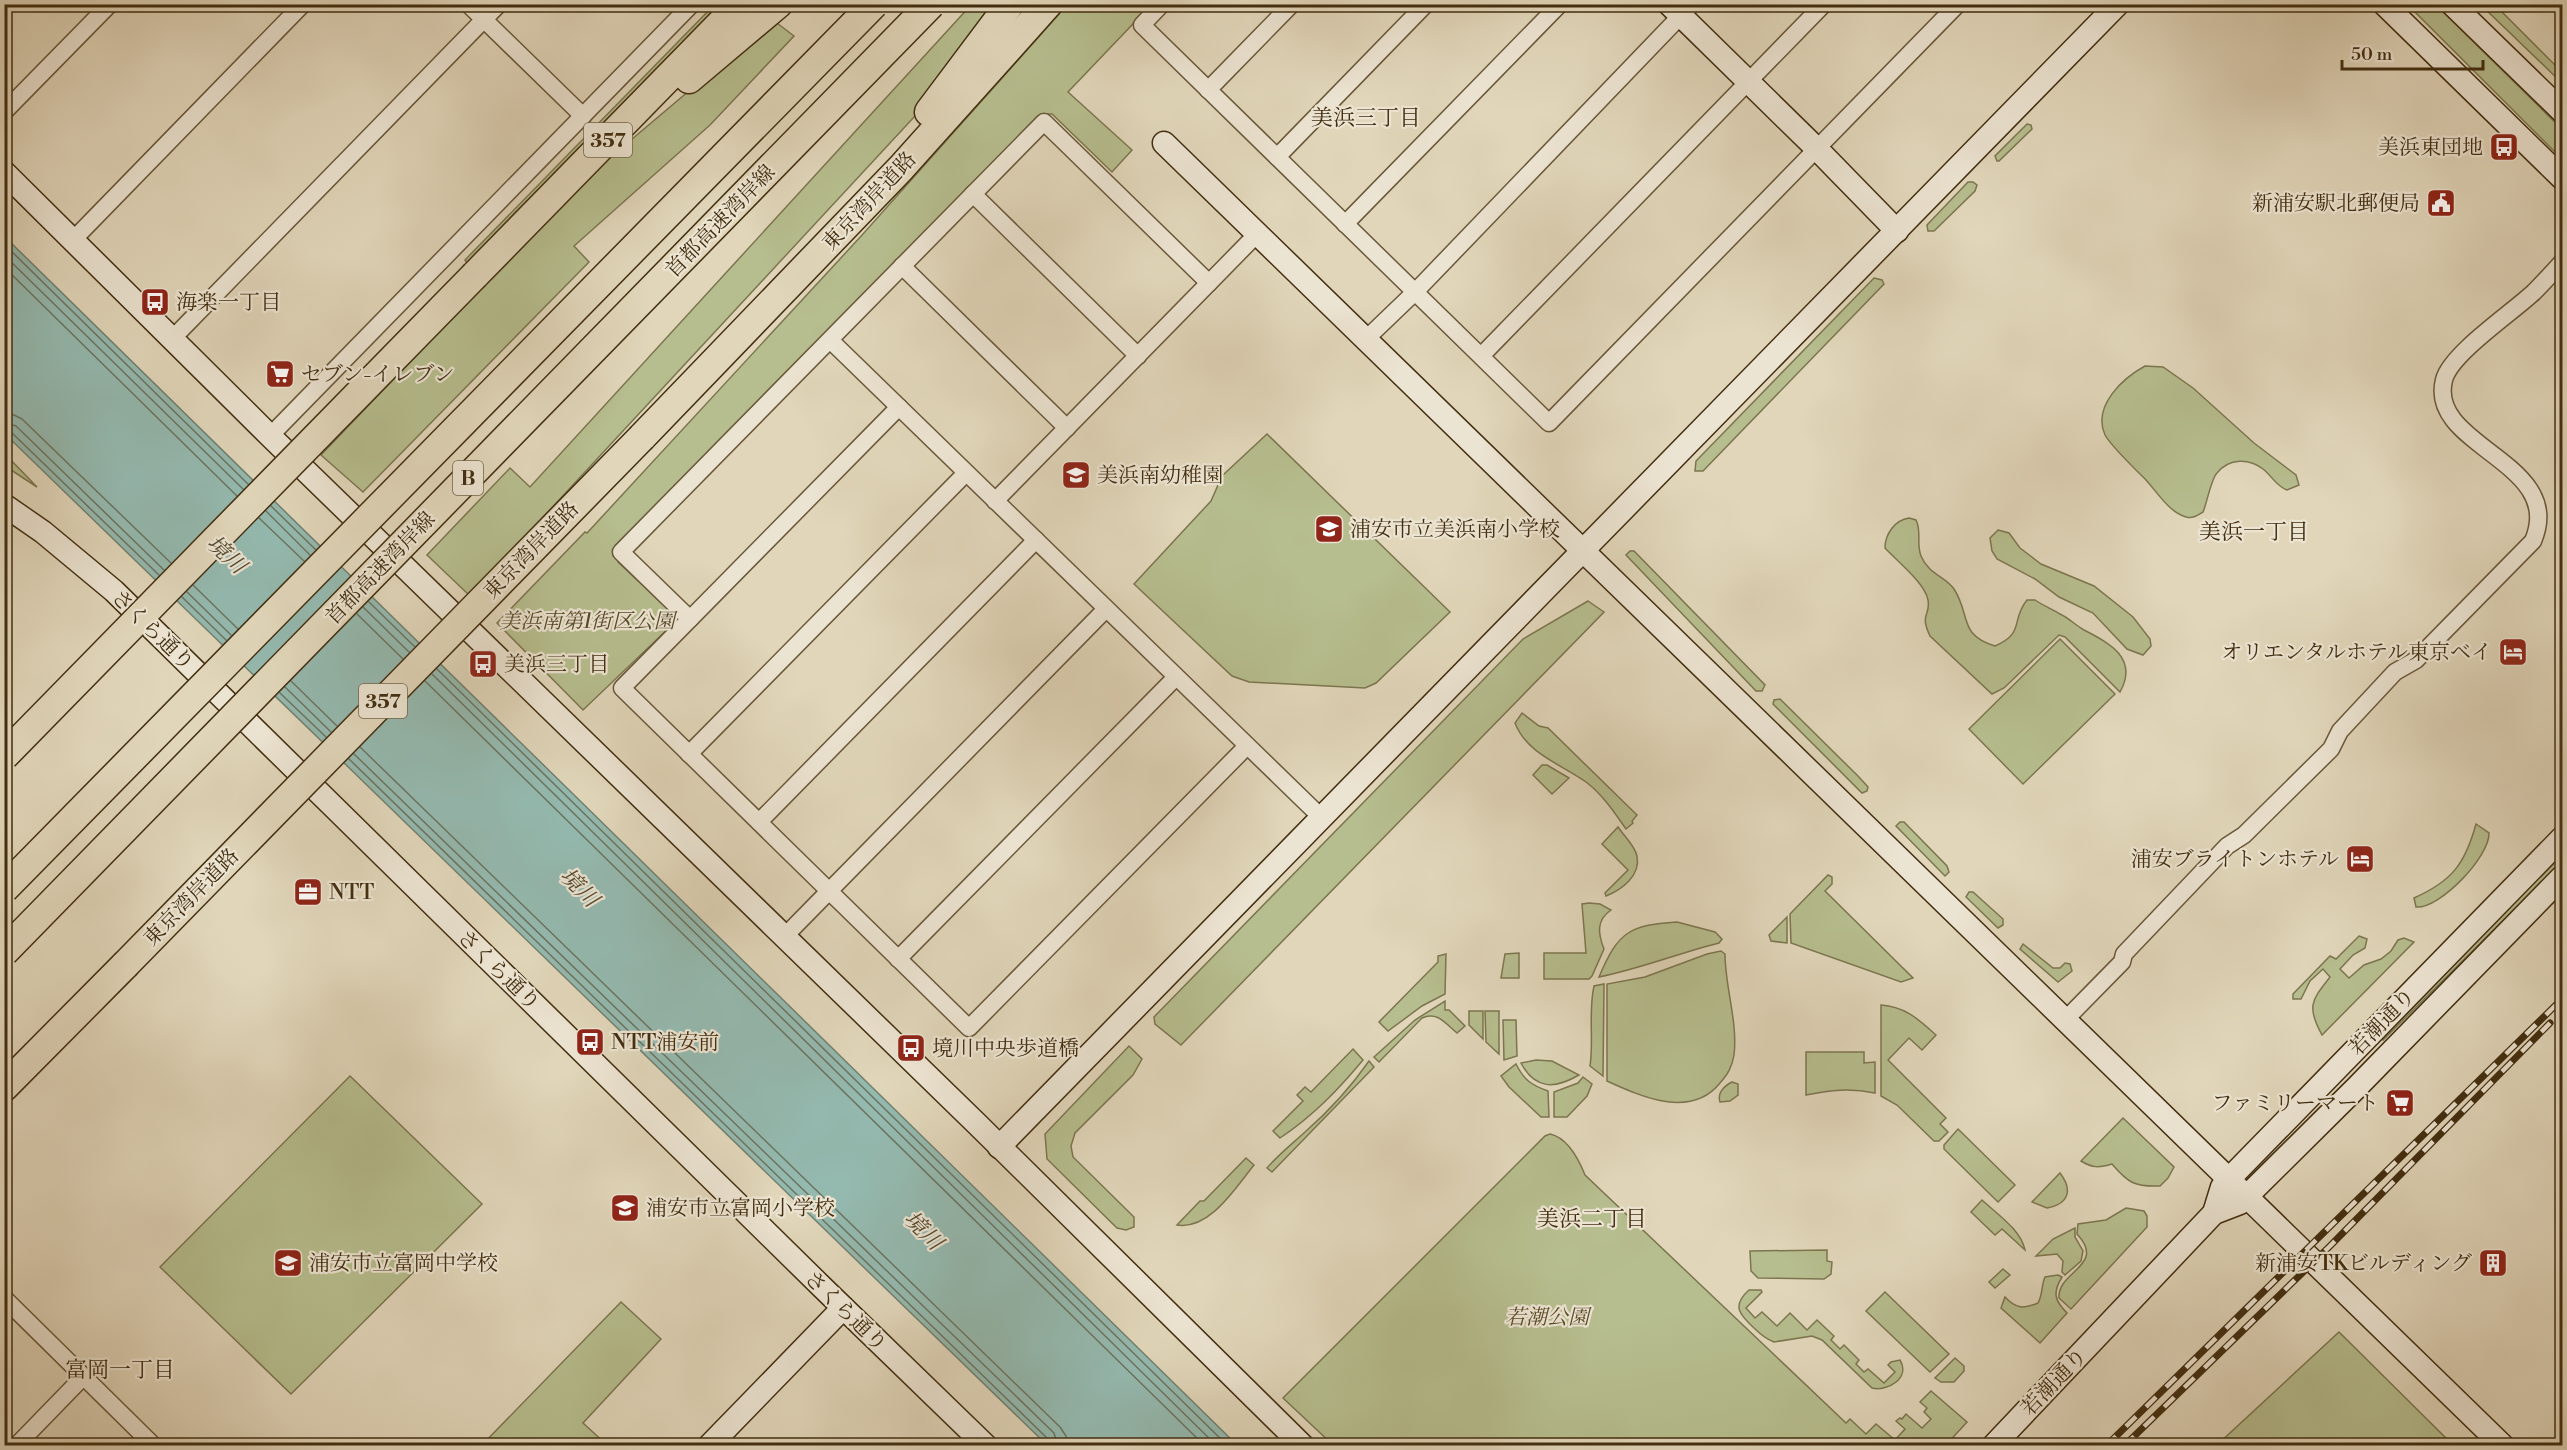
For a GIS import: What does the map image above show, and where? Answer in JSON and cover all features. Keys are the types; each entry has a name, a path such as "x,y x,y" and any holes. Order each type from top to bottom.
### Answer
{"highway":[{"name":"357","path":"4,756 740,4"},
{"path":"604,144 699,72 778,4"},
{"name":"首都高速湾岸線","path":"4,889 874,4"},
{"name":"首都高速湾岸線","path":"4,952 931,4"},
{"path":"872,199 903,147 1010,4"},
{"name":"東京湾岸道路","path":"4,1087 642,437 872,199 1048,4"}],"street":[{"path":"4,112 110,4"},
{"path":"73,240 303,4"},
{"path":"468,4 583,116"},
{"path":"172,339 499,4"},
{"path":"270,436 692,4"},
{"path":"1162,4 1142,25 1549,423 1958,4"},
{"path":"1208,90 1292,4"},
{"path":"1277,157 1426,4"},
{"path":"1345,224 1560,4"},
{"path":"1480,356 1824,4"},
{"path":"999,1147 1323,819 2118,4"},
{"path":"2384,4 2562,178"},
{"path":"2452,4 2562,111"},
{"path":"1366,339 1415,292 1681,8 1749,82 1897,231"},
{"path":"690,619 621,552 1044,122 1209,283"},
{"path":"1164,143 2230,1178 2502,1446"},
{"path":"4,172 270,436 785,936 1303,1446"},
{"path":"973,194 1138,356"},
{"path":"995,501 1258,233"},
{"path":"2066,1019 2122,962 2124,954 2227,846 2244,835 2331,749 2340,731 2395,672 2416,660 2533,541 2544,518 2537,488 2469,432 2452,415 2444,394 2444,381 2457,358 2534,292 2562,262"},
{"path":"902,266 1067,428"},
{"path":"830,340 1323,819"},
{"path":"898,407 622,688 969,1028 1247,746"},
{"path":"689,754 966,473"},
{"name":"さくら通り","path":"4,505 67,551 114,591 986,1446"},
{"path":"759,822 1036,540"},
{"path":"785,936 1107,609"},
{"path":"898,959 1176,677"},
{"name":"若潮通り","path":"2214,1213 2222,1187 2230,1178 2562,838"},
{"name":"若潮通り","path":"1993,1446 2214,1213 2240,1203 2562,877"},
{"path":"4,1298 154,1446"},
{"path":"709,1446 843,1308"},
{"path":"4,1436 14,1446 83,1377"}],"green space":[{"path":"714,5 722,5 468,264 465,260"},
{"path":"971,5 1000,5 915,116 470,596 427,555 510,468 530,487"},
{"name":"美浜南第1街区公園","path":"1067,5 1151,5 1068,92 1132,150 1112,172 1052,114 1046,114 618,562 672,613 672,625 583,710 497,623 585,532 587,533 863,234"},
{"path":"2408,5 2436,5 2562,129 2562,159"},
{"path":"2481,5 2495,5 2562,72 2562,83"},
{"path":"773,20 794,36 710,125 574,246 589,262 363,492 321,455 586,178"},
{"path":"2027,124 2031,125 2032,129 1997,161 1995,156"},
{"path":"1968,182 1977,185 1975,191 1934,231 1928,231 1927,225"},
{"path":"1874,278 1882,280 1884,284 1703,471 1695,471 1696,461"},
{"path":"2145,366 2163,367 2193,388 2254,443 2296,475 2299,485 2287,490 2257,465 2245,461 2233,462 2227,464 2215,476 2203,512 2189,517 2174,511 2113,445 2105,435 2102,424 2106,404 2112,394 2119,385"},
{"path":"1267,434 1450,612 1376,683 1365,688 1249,682 1232,676 1134,584 1211,501 1222,476"},
{"path":"5,454 37,487 5,466"},
{"path":"1909,518 1916,520 1918,524 1920,551 1924,562 1954,589 1970,630 1975,636 1995,646 2005,641 2014,631 2019,614 2027,600 2035,600 2103,640 2118,653 2124,661 2126,670 2120,692 2065,637 2059,635 2004,688 1992,694 1930,636 1925,623 1928,605 1926,593 1885,548 1892,528"},
{"path":"1998,530 2009,533 2020,548 2041,564 2094,586 2133,617 2150,639 2151,646 2143,655 2127,649 2093,613 2059,597 2035,579 1997,559 1992,551 1990,538"},
{"path":"1634,551 1765,685 1762,691 1756,691 1626,555"},
{"path":"1588,601 1604,612 1181,1045 1155,1024 1154,1017 1523,639"},
{"path":"2060,639 2115,694 2023,784 1969,729"},
{"path":"1780,699 1858,776 1868,787 1867,791 1862,793 1773,704 1774,700"},
{"path":"1522,713 1539,726 1548,728 1637,815 1633,823 1626,829 1598,792 1536,751 1520,734 1515,723"},
{"path":"1542,765 1547,765 1569,778 1552,794 1533,775"},
{"path":"1904,822 1947,866 1949,872 1945,876 1896,826"},
{"path":"2476,824 2489,833 2487,843 2473,867 2438,900 2416,907 2414,898 2438,885 2462,861"},
{"path":"1618,827 1637,856 1636,870 1629,881 1606,896 1605,893 1628,870 1602,844"},
{"path":"2562,851 2562,862 2383,1040 2380,1036"},
{"path":"1828,875 1832,877 1832,884 1825,891 1913,978 1901,982 1791,943 1790,914"},
{"path":"1969,892 1973,892 2003,919 2003,925 1998,928 1966,897"},
{"path":"1582,904 1600,904 1611,910 1601,923 1600,938 1604,949 1592,976 1589,979 1544,979 1544,953 1586,953"},
{"path":"1787,917 1787,943 1771,941 1769,935"},
{"path":"1677,922 1715,932 1722,939 1719,943 1599,977 1612,950 1627,934 1647,926"},
{"path":"2359,936 2367,939 2365,948 2353,955 2340,969 2349,978 2364,965 2381,959 2391,951 2398,940 2404,938 2414,942 2322,1035 2314,1017 2313,1004 2330,977 2323,969 2310,981 2301,999 2293,999 2293,994 2330,956 2336,959"},
{"path":"2023,944 2053,968 2060,968 2065,963 2070,964 2072,971 2058,982 2020,949"},
{"path":"1721,951 1725,954 1735,1043 1731,1067 1720,1083 1708,1094 1695,1100 1666,1102 1635,1093 1607,1081 1607,984 1645,977"},
{"path":"1519,953 1519,978 1501,978 1505,954"},
{"path":"1446,954 1445,994 1422,1006 1388,1031 1379,1022 1438,962 1438,956"},
{"path":"1604,984 1603,1076 1590,1066 1592,996 1594,986"},
{"path":"1445,1001 1445,1010 1449,1010 1465,1026 1457,1033 1441,1019 1427,1016 1422,1018 1379,1062 1374,1057 1415,1020"},
{"path":"1881,1005 1905,1011 1936,1035 1922,1050 1909,1038 1888,1060 1946,1118 1940,1124 1948,1132 1939,1141 1934,1141 1897,1105 1881,1096"},
{"path":"1469,1011 1483,1011 1483,1039 1469,1025"},
{"path":"1485,1011 1499,1011 1499,1054 1486,1042"},
{"path":"1503,1020 1516,1020 1517,1056 1504,1060"},
{"path":"1129,1046 1142,1059 1133,1075 1075,1133 1071,1146 1073,1157 1134,1217 1134,1227 1126,1230 1117,1228 1047,1159 1045,1134"},
{"path":"1353,1049 1363,1060 1324,1102 1280,1138 1273,1131 1303,1101 1297,1095 1305,1087 1311,1092"},
{"path":"1806,1052 1864,1052 1864,1063 1875,1062 1875,1093 1840,1090 1806,1095"},
{"path":"1536,1060 1552,1061 1579,1075 1562,1083 1539,1082 1527,1072 1521,1063"},
{"path":"1369,1061 1374,1067 1272,1172 1267,1168 1331,1107"},
{"path":"1516,1064 1529,1081 1548,1091 1549,1117 1541,1117 1509,1087 1501,1076"},
{"path":"350,1076 482,1204 291,1394 160,1267"},
{"path":"1583,1077 1592,1084 1587,1096 1567,1117 1554,1117 1554,1092 1578,1083"},
{"path":"1732,1082 1738,1084 1738,1095 1730,1101 1720,1102 1719,1096 1722,1090"},
{"path":"2123,1118 2174,1167 2160,1186 2144,1186 2128,1180 2112,1164 2096,1167 2081,1161"},
{"path":"1958,1129 2015,1185 1998,1202 1944,1149 1944,1145"},
{"name":"若潮公園","path":"1550,1134 1567,1145 1576,1156 1585,1175 1846,1423 1850,1419 1866,1434 1876,1424 1895,1440 1905,1429 1896,1421 1902,1419 1906,1414 1922,1428 1931,1419 1924,1412 1927,1408 1920,1402 1931,1391 1967,1422 1945,1446 1333,1445 1283,1398 1545,1136"},
{"path":"1246,1158 1254,1165 1221,1205 1200,1221 1189,1225 1177,1225 1200,1201 1204,1201"},
{"path":"2060,1173 2067,1185 2067,1195 2064,1200 2047,1208 2032,1202"},
{"path":"1982,1200 2014,1229 2025,1250 2002,1229 1995,1235 1971,1212"},
{"path":"2126,1208 2144,1211 2147,1216 2147,1227 2071,1309 2059,1298 2060,1289 2065,1281 2084,1261 2087,1254 2085,1245 2077,1234 2078,1224 2106,1220"},
{"path":"2075,1228 2075,1237 2083,1251 2081,1261 2065,1275 2062,1272 2063,1261 2057,1254 2036,1256 2053,1239"},
{"path":"1827,1250 1827,1261 1832,1262 1831,1274 1824,1279 1758,1278 1751,1271 1750,1251"},
{"path":"2003,1269 2010,1275 1995,1288 1989,1282"},
{"path":"2058,1275 2062,1277 2056,1296 2067,1313 2040,1343 2001,1308 2005,1297 2020,1307 2038,1303 2045,1277"},
{"path":"1749,1290 1761,1290 1762,1292 1746,1308 1755,1318 1762,1312 1777,1326 1790,1313 1807,1330 1817,1320 1834,1336 1831,1340 1840,1349 1844,1345 1859,1360 1856,1364 1864,1372 1868,1369 1884,1383 1895,1372 1888,1365 1900,1360 1903,1367 1900,1378 1890,1386 1872,1388 1822,1340 1812,1336 1774,1342 1768,1339 1749,1323 1739,1310 1740,1301"},
{"path":"1885,1292 1949,1354 1930,1372 1866,1311"},
{"path":"621,1302 661,1339 583,1423 607,1445 482,1445"},
{"path":"2339,1332 2453,1445 2217,1445"},
{"path":"1955,1358 1964,1366 1964,1371 1954,1382 1941,1382 1935,1378"}],"water":[{"name":"境川","path":"4,236 1237,1445 1047,1445 5,434"}],"railway":[{"path":"2106,1446 2562,999"},
{"path":"2124,1446 2329,1247 2550,1023"}],"place":[{"name":"美浜東団地","path":"2504,147"},
{"name":"新浦安駅北郵便局","path":"2441,203"},
{"name":"海楽一丁目","path":"155,302"},
{"name":"セブン-イレブン","path":"280,374"},
{"name":"美浜南幼稚園","path":"1076,475"},
{"name":"浦安市立美浜南小学校","path":"1329,529"},
{"name":"オリエンタルホテル東京ベイ","path":"2513,652"},
{"name":"美浜三丁目","path":"483,664"},
{"name":"浦安ブライトンホテル","path":"2360,859"},
{"name":"NTT","path":"308,892"},
{"name":"NTT浦安前","path":"590,1042"},
{"name":"境川中央歩道橋","path":"911,1048"},
{"name":"ファミリーマート","path":"2400,1103"},
{"name":"浦安市立富岡小学校","path":"625,1208"},
{"name":"浦安市立富岡中学校","path":"288,1263"},
{"name":"新浦安TKビルディング","path":"2493,1263"}],"district":[{"name":"美浜三丁目","path":"1366,117"},
{"name":"美浜一丁目","path":"2254,531"},
{"name":"美浜二丁目","path":"1592,1218"},
{"name":"富岡一丁目","path":"120,1369"}]}
